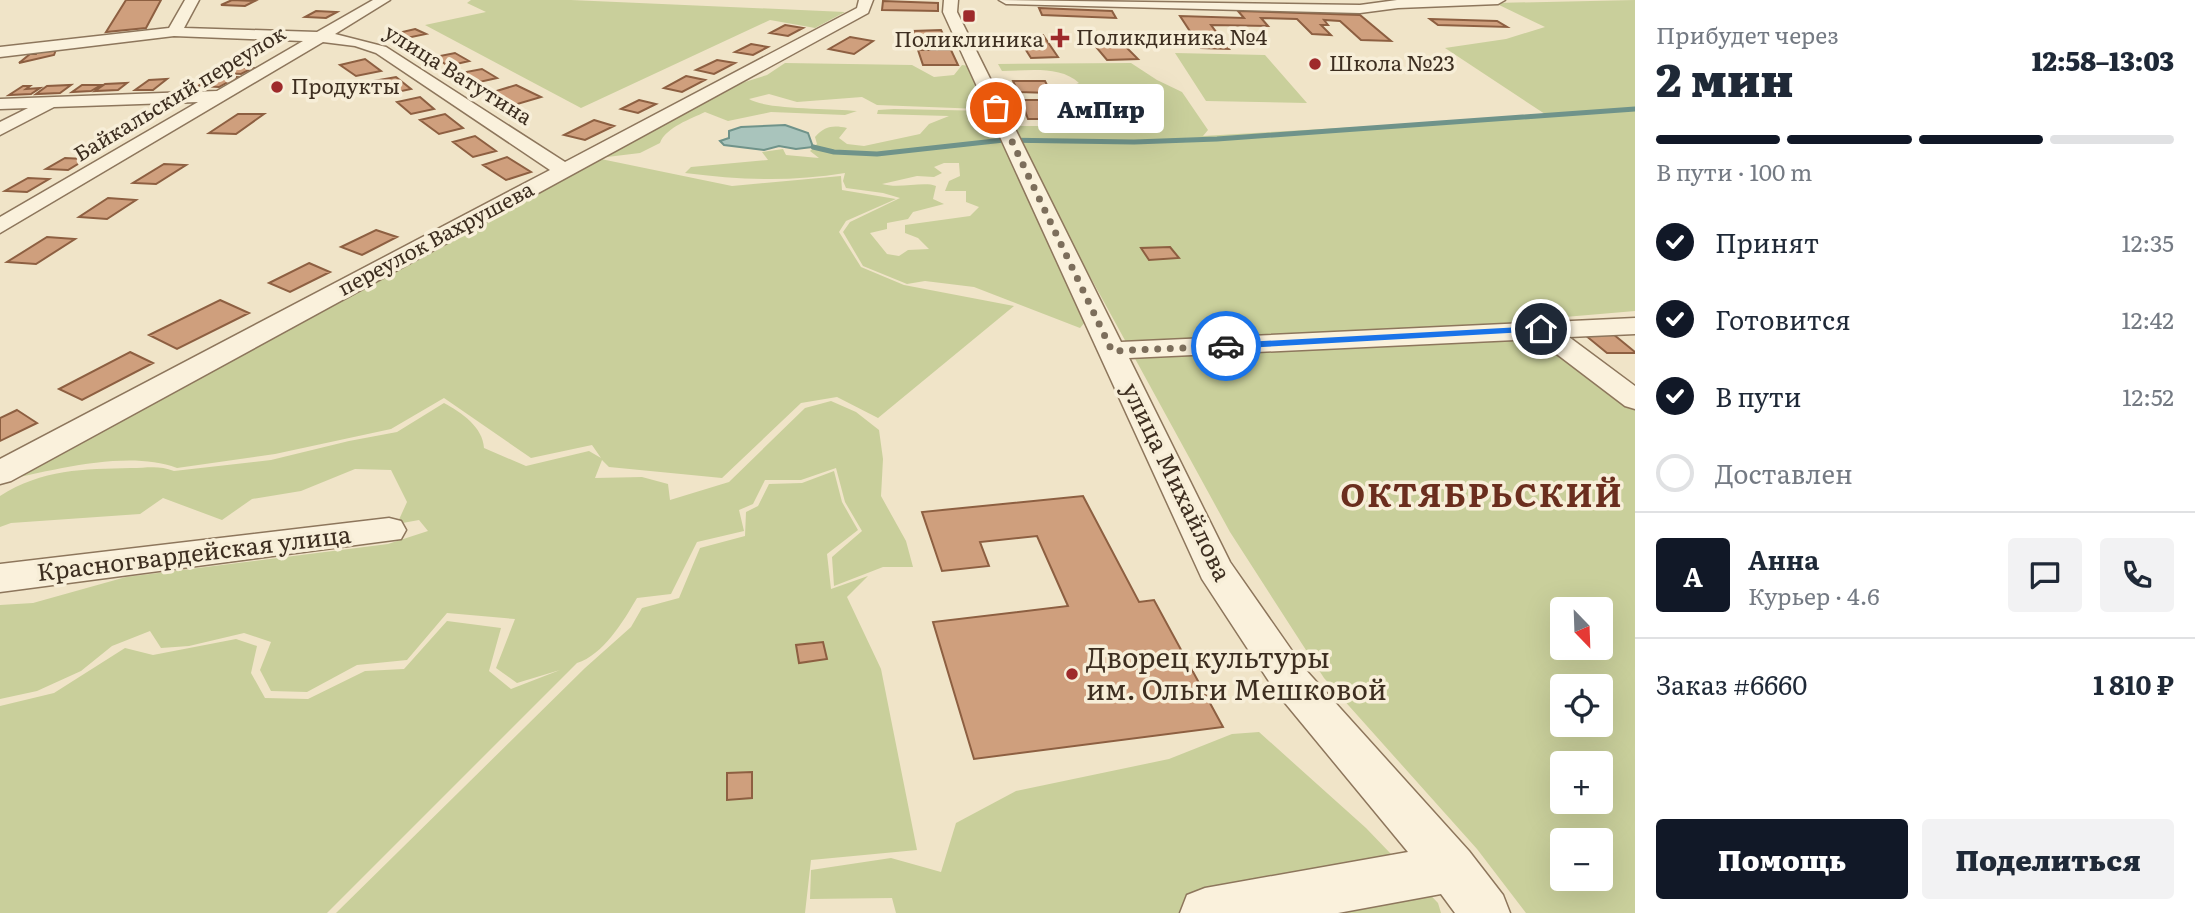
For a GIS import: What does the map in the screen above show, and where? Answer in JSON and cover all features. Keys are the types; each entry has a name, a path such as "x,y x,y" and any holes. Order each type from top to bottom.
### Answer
{"street":[{"path":"174,32 192,0"},
{"name":"Байкальский переулок","path":"0,226 383,0"},
{"name":"переулок Вахрушева","path":"0,473 863,9 866,0"},
{"name":"улица Михайлова","path":"951,0 950,12 1215,569 1290,680 1452,868 1485,913"},
{"path":"1006,0 1360,9 1413,1 1498,0"},
{"name":"улица Ватутина","path":"0,52 174,32 321,37 358,42 381,50 564,170"},
{"path":"0,104 220,96"},
{"path":"0,129 54,102"},
{"path":"10,197 56,194"},
{"path":"1112,351 1635,326"},
{"path":"1541,329 1635,400"},
{"name":"Красногвардейская улица","path":"0,578 389,530"},
{"path":"1205,913 1452,868"}],"green space":[{"path":"471,0 571,0 845,12 815,28 770,20 581,108 425,25 486,12 467,3"},
{"path":"1635,0 1635,311 1517,321 1635,410 1635,913 1526,913 1477,849 1324,678 1230,532 1010,126 1093,126 1090,102 1065,88 1079,83 1071,77 1042,70 1002,71 998,64 1131,63 1182,92 1208,130 1203,136 1548,116 1445,48 1506,39 1545,27 1495,3"},
{"path":"1175,53 1265,55 1307,103 1206,101"},
{"path":"785,63 912,65 934,77 954,75 962,65 970,66 980,90 973,92 981,109 877,105 862,97 797,102 769,94 749,99 784,107 857,111 845,115 771,112 728,121 705,112 673,128 660,143 640,153 607,157 622,145 732,86 767,75"},
{"path":"878,110 991,111 1086,321 1080,328 974,287 925,281 907,284 863,266 843,232 850,222 900,198 846,188 843,181 845,173 765,179 685,173 691,167 768,160 762,152 783,149 786,155 819,158 810,151 817,144 815,137 830,127 847,128 839,138 847,144 864,146 920,134 929,124 949,116 877,114","holes":["944,163 959,163 960,176 949,181 945,191 966,191 966,202 979,207 970,216 905,225 905,233 918,238 929,249 908,250 899,256 887,254 870,233 887,229 887,223 908,219 913,212 944,204 933,199 936,186 882,184 917,176 934,177 942,173 934,167"]},
{"path":"596,158 732,186 841,176 842,190 896,199 846,221 839,232 861,267 904,285 1014,306 878,418 837,397 801,403 722,478 609,467 602,460 595,478 642,477 668,484 670,500 729,482 805,408 831,401 856,412 879,430 883,459 881,496 906,541 913,567 883,567 834,586 832,557 862,531 845,502 836,468 801,480 765,480 753,504 739,510 744,531 697,542 671,594 637,598 604,645 577,663 327,913 0,913 0,706 54,693 125,648 153,655 236,639 257,646 251,673 265,698 308,699 365,671 404,669 447,621 501,628 489,671 511,689 560,670 517,683 496,668 515,619 447,613 407,660 357,665 307,692 271,691 260,670 271,642 244,633 189,646 161,648 150,631 112,646 81,671 37,691 0,699 0,605 33,603 126,577 388,544 428,531 419,520 397,524 407,502 391,470 355,469 301,491 252,499 222,520 163,498 140,514 11,523 0,527 0,496 32,480 64,472 153,467 174,471 271,460 397,432 444,403 475,427 483,440 484,448 526,466 589,451 601,458 592,445 531,458 444,398 391,429 275,454 177,468 157,463 112,461 65,467 0,481"},
{"path":"834,471 842,502 858,530 827,554 831,589 868,576 847,597 881,669 917,850 811,860 805,913 336,913 585,668 631,627 642,608 679,598 700,548 745,536 746,512 758,506 769,484 802,483"},
{"path":"1259,732 1366,828 1438,903 1441,913 896,913 892,898 810,899 811,870 891,858 941,872 956,823 1016,791 1169,759 1232,734"}],"water":[{"path":"785,125 808,133 813,147 796,149 779,146 764,150 724,145 720,141 729,138 729,131 741,127"}],"building":[{"path":"126,0 161,0 146,28 106,32"},
{"path":"232,0 255,1 245,6 221,5"},
{"path":"883,1 938,3 938,11 882,10"},
{"path":"1039,8 1112,11 1116,18 1042,15"},
{"path":"316,11 337,12 326,18 305,17"},
{"path":"1238,11 1360,15 1391,41 1361,40 1340,21 1324,20 1328,25 1321,25 1331,35 1312,34 1297,19 1261,18 1268,26 1211,25 1229,49 1201,48 1180,16 1244,18"},
{"path":"1430,19 1497,21 1507,27 1438,25"},
{"path":"785,25 803,28 788,36 770,33"},
{"path":"415,29 426,34 402,39 390,35"},
{"path":"941,30 946,41 917,42 913,31"},
{"path":"1043,35 1058,57 1031,58 1017,36"},
{"path":"1086,35 1114,35 1138,59 1107,60"},
{"path":"850,37 873,41 854,54 829,49"},
{"path":"751,44 768,47 753,55 735,52"},
{"path":"57,47 54,55 19,63 30,54 36,54 39,49"},
{"path":"918,50 951,50 958,65 923,65"},
{"path":"455,53 469,61 448,66 435,57"},
{"path":"365,59 381,71 356,76 340,65"},
{"path":"717,60 735,63 714,74 696,70"},
{"path":"235,67 253,68 241,74 223,73"},
{"path":"482,69 497,78 475,83 461,73"},
{"path":"217,76 237,77 219,87 198,86"},
{"path":"686,76 705,80 682,92 664,88"},
{"path":"396,77 411,89 388,94 374,81"},
{"path":"167,79 153,90 135,90 149,80"},
{"path":"1013,81 1045,81 1051,93 1018,92"},
{"path":"127,83 118,90 95,91 105,84"},
{"path":"71,85 60,93 36,94 47,86"},
{"path":"82,85 101,85 91,91 72,92"},
{"path":"516,85 541,97 514,105 490,93"},
{"path":"23,86 30,86 26,89 40,88 31,94 9,95"},
{"path":"420,97 434,109 411,114 397,102"},
{"path":"639,100 656,104 638,113 621,109"},
{"path":"1021,100 1057,100 1066,119 1028,119"},
{"path":"238,114 264,114 236,134 209,133"},
{"path":"445,114 463,128 439,134 420,120"},
{"path":"594,120 614,126 585,140 564,135"},
{"path":"475,136 496,151 473,157 453,142"},
{"path":"102,139 120,140 105,149 87,148"},
{"path":"507,157 531,172 506,180 483,165"},
{"path":"65,158 86,159 68,170 46,169"},
{"path":"164,164 186,165 156,184 133,183"},
{"path":"28,178 49,179 27,192 5,191"},
{"path":"108,198 136,200 107,219 79,217"},
{"path":"376,230 397,237 362,255 341,247"},
{"path":"47,237 75,239 36,264 7,262"},
{"path":"1170,247 1179,258 1149,260 1141,248"},
{"path":"309,263 330,272 290,292 269,283"},
{"path":"220,300 249,313 177,349 149,335"},
{"path":"1613,334 1635,353 1607,353 1585,335"},
{"path":"130,352 153,363 82,400 59,389"},
{"path":"17,410 37,423 0,441 0,418"},
{"name":"Дворец культуры им. Ольги Мешковой","path":"1083,496 1139,602 1154,600 1223,727 974,759 933,622 1068,606 1037,536 980,542 989,566 942,571 922,512"},
{"path":"823,642 827,659 799,663 796,645"},
{"path":"752,772 752,798 727,800 727,773"}],"waterway":[{"path":"813,147 834,152 877,154 1004,140 1134,142 1217,139 1635,109"}],"way so far":[{"path":"996,108 1112,351 1226,346"}],"place":[{"name":"Поликлиника","path":"969,16"},
{"name":"Поликдиника №4","path":"1060,38"},
{"name":"Школа №23","path":"1315,64"},
{"name":"Продукты","path":"277,87"},
{"name":"АмПир","path":"996,108"},
{"name":"Дворец культуры им. Ольги Мешковой","path":"1072,674"}],"district":[{"name":"ОКТЯБРЬСКИЙ","path":"1482,496"}],"route":[{"path":"1226,346 1541,329"}]}
